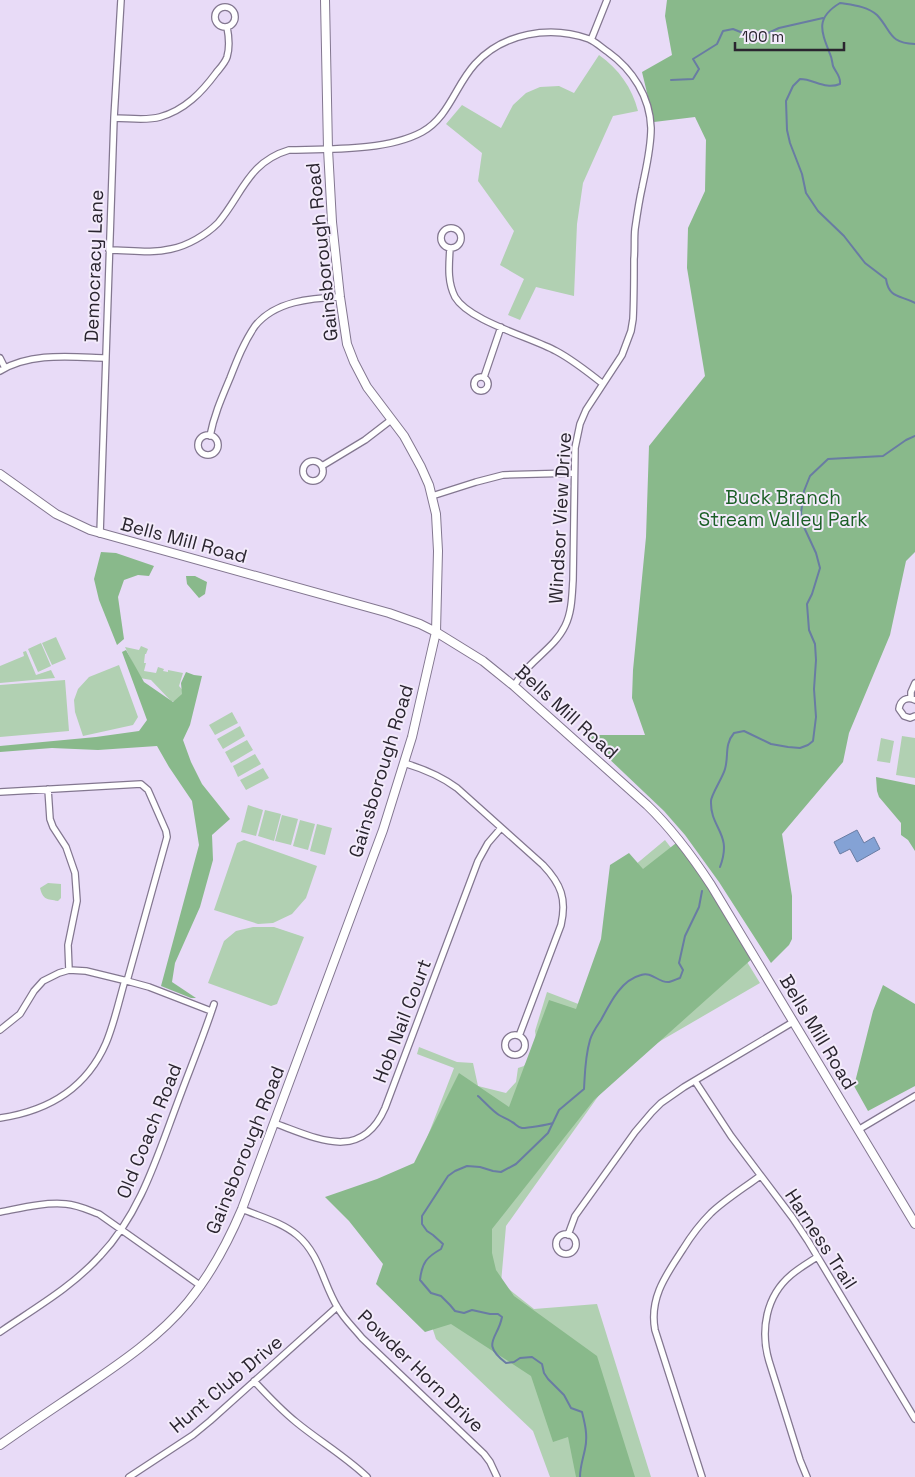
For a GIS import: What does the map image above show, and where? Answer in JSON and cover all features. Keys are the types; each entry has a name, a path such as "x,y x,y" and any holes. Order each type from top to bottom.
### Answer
{"street":[{"name":"Democracy Lane","path":"100,534 114,118 121,0"},
{"name":"Gainsborough Road","path":"0,1445 144,1345 175,1316 201,1286 227,1241 242,1209 374,857 404,763 436,632 438,551 436,514 432,496 421,467 404,436 367,388 354,362 348,344 340,297 332,222 328,149 325,0"},
{"path":"591,40 608,0"},
{"path":"114,118 147,119 160,117 179,110 190,103 227,58 230,40 227,27"},
{"name":"Windsor View Drive","path":"110,250 160,251 173,249 202,236 217,224 247,179 266,160 276,154 288,150 381,145 403,141 422,132 434,124 446,110 475,64 492,49 510,40 529,33 565,34 591,40 620,61 640,86 647,105 651,128 649,153 635,232 633,319 631,331 622,354 586,410 580,424 575,448 573,580 569,614 565,626 556,639 523,673 514,686"},
{"path":"450,248 448,273 455,297 468,311 555,350 581,366 603,384"},
{"path":"210,436 214,418 241,351 256,325 271,312 293,303 317,298 340,297"},
{"path":"484,377 501,327"},
{"path":"0,358 3,370 38,358 106,358"},
{"path":"322,466 365,440 391,420"},
{"path":"432,496 503,475 574,473"},
{"name":"Bells Mill Road","path":"0,474 56,514 100,534 389,613 420,624 483,661 514,686 647,805 680,840 711,885 915,1224"},
{"path":"915,683 911,692 913,699 902,700 899,709 904,716 910,718 915,716"},
{"path":"404,763 424,769 445,779 458,788 554,876 560,887 563,905 561,925 519,1036"},
{"path":"0,792 141,784 148,790 166,831 167,841 107,1041 96,1061 82,1080 63,1095 43,1107 22,1114 0,1118"},
{"path":"48,789 52,827 66,847 75,873 76,901 68,945 69,970"},
{"name":"Hob Nail Court","path":"274,1122 324,1141 338,1143 357,1139 376,1125 385,1108 478,861 488,842 501,828"},
{"path":"0,1030 20,1014 43,982 69,970 86,971 126,981 211,1011"},
{"name":"Old Coach Road","path":"0,1332 61,1291 86,1271 121,1230 136,1206 149,1178 214,1004"},
{"path":"568,1235 575,1216 642,1122 661,1103 793,1022"},
{"name":"Harness Trail","path":"695,1081 731,1136 792,1217 915,1419"},
{"path":"858,1130 915,1096"},
{"path":"702,1477 655,1330 653,1316 656,1294 666,1274 700,1224 719,1206 760,1176"},
{"path":"0,1212 51,1204 82,1207 99,1214 201,1286"},
{"name":"Powder Horn Drive","path":"242,1209 280,1224 308,1247 316,1259 337,1308 362,1338 484,1454 497,1477"},
{"path":"808,1477 800,1460 768,1361 764,1328 769,1305 779,1288 791,1274 817,1257"},
{"name":"Hunt Club Drive","path":"129,1477 193,1435 337,1308"},
{"path":"254,1381 282,1411 351,1462 366,1477"}],"green space":[{"name":"Buck Branch Stream Valley Park","path":"667,0 915,0 915,552 906,561 890,635 849,733 843,762 782,834 792,896 792,939 789,945 771,963 719,882 685,835 664,811 584,735 645,735 632,698 646,537 649,446 705,376 687,268 688,228 705,191 706,140 695,117 654,122 642,72 672,55 665,16"},
{"path":"599,55 613,66 624,80 638,111 613,116 583,183 577,224 574,296 536,287 520,320 508,315 524,279 500,265 514,231 478,181 482,153 446,124 462,105 501,128 513,105 526,93 540,87 559,86 574,93"},
{"path":"101,552 116,553 154,566 149,576 138,575 124,580 118,597 124,639 117,645 99,600 94,579"},
{"path":"186,576 195,576 207,582 205,594 199,598 187,584"},
{"path":"56,637 66,659 52,665 42,643"},
{"path":"41,643 51,666 38,672 28,649"},
{"path":"141,646 148,649 145,654 144,663 146,663 144,671 156,673 158,667 164,669 163,671 183,673 179,686 186,694 183,704 171,701 151,680 140,678 125,647 139,650"},
{"path":"126,650 144,682 173,702 182,694 181,683 186,672 202,676 190,725 183,740 202,784 230,819 212,835 213,860 200,907 175,963 172,982 196,998 191,998 161,986 199,845 192,801 157,746 98,750 52,748 0,752 0,746 139,731 147,720 122,652"},
{"path":"26,651 36,675 51,670 55,678 0,683 0,666 24,656 23,652"},
{"path":"119,665 138,717 133,725 83,736 75,712 74,700 78,689 89,677"},
{"path":"65,680 69,731 0,737 0,685"},
{"path":"232,712 238,723 215,735 209,725"},
{"path":"240,726 245,736 223,749 217,739"},
{"path":"902,736 915,738 915,778 896,775"},
{"path":"881,738 894,741 890,763 877,761"},
{"path":"247,740 253,750 231,763 225,752"},
{"path":"255,754 261,764 238,777 233,766"},
{"path":"263,768 269,778 246,790 240,780"},
{"path":"876,777 915,785 915,851 908,840 901,835 901,823 879,797"},
{"path":"248,805 263,810 256,836 241,832"},
{"path":"265,810 281,814 274,841 258,836"},
{"path":"282,815 298,819 291,845 275,841"},
{"path":"300,820 315,824 308,850 293,846"},
{"path":"317,824 332,828 325,855 310,851"},
{"path":"244,840 317,866 306,898 292,914 273,923 258,924 214,910 237,843"},
{"path":"665,840 699,884 760,983 619,1067 506,1226 501,1283 534,1309 597,1304 651,1477 550,1477 533,1431 436,1339 420,1290 417,1164 454,1068 417,1054 419,1047 457,1062 473,1063 478,1086 506,1093 516,1082 518,1068 524,1066 537,1046 535,1031 547,992 581,1005 623,875"},
{"path":"680,840 754,957 594,1100 492,1229 492,1253 496,1270 514,1296 597,1356 635,1477 576,1477 568,1437 553,1442 531,1376 451,1324 425,1332 376,1284 383,1264 349,1221 325,1197 377,1179 414,1163 459,1073 509,1107 549,1000 576,1009 601,939 610,865 629,853 643,869"},
{"path":"48,883 61,884 61,898 58,901 44,897 40,888"},
{"path":"253,927 274,927 304,937 277,1004 271,1006 208,983 224,941 236,931"},
{"path":"883,985 915,1004 915,1086 868,1111 854,1086 873,1011"}],"water":[{"path":"857,830 864,843 874,837 880,849 857,862 850,849 840,854 834,842"}],"waterway":[{"path":"915,44 895,39 873,12 859,6 840,3 827,14 822,26 824,38 840,84 829,86 800,79 793,86 786,101 787,130 802,174 806,193 818,211 844,236 865,263 886,279 890,290 896,296 915,303"},
{"path":"671,80 693,79 699,69 693,59 717,44 723,31 733,29 748,35 766,34 779,28 823,18"},
{"path":"720,867 724,846 714,818 711,801 725,769 731,737 734,733 744,731 771,744 800,748 813,741 816,717 814,689 816,660 815,644 809,630 807,604 820,568 816,553 803,525 801,513 804,491 810,476 828,459 883,456 915,436"},
{"path":"580,1477 586,1439 582,1412 571,1408 564,1395 544,1373 542,1364 532,1357 520,1358 514,1362 506,1363 498,1356 492,1345 502,1317 498,1314 472,1310 464,1313 455,1311 441,1296 431,1293 420,1280 426,1261 441,1249 443,1244 427,1231 422,1224 422,1216 448,1176 455,1171 467,1166 501,1172 516,1164 548,1133 559,1110 584,1089 586,1058 591,1037 612,1000 622,987 634,978 645,974 665,982 680,978 683,970 679,963 685,936 699,907 702,891"},
{"path":"478,1096 496,1113 520,1128 553,1123"}]}
